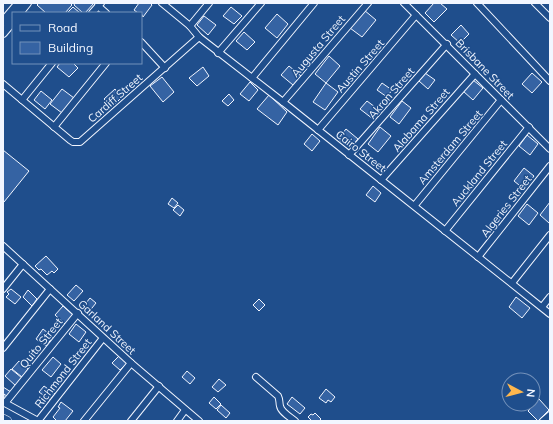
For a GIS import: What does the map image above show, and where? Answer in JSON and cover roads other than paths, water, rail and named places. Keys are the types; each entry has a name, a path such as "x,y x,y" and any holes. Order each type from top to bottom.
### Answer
{"main road":[{"path":"3,22 18,3"},
{"path":"20,12 27,3"},
{"path":"3,33 12,22"},
{"path":"3,419 7,421"}],"street":[{"name":"Cairo Street","path":"162,3 190,26 199,37 218,53 415,205 445,231 550,314"},
{"path":"190,26 209,3"},
{"path":"218,53 261,3"},
{"path":"252,78 314,3"},
{"name":"Augusta Street","path":"283,102 368,3"},
{"name":"Brisbane Street","path":"404,3 447,44 475,74 550,148"},
{"path":"477,3 550,81"},
{"path":"535,3 550,18"},
{"name":"Austin Street","path":"318,130 416,15"},
{"name":"Cardiff Street","path":"54,127 73,142 80,142 199,37"},
{"path":"142,43 165,68"},
{"name":"Akron Street","path":"350,155 447,44"},
{"path":"22,100 51,64"},
{"path":"3,84 54,127 105,64"},
{"name":"Alabama Street","path":"382,180 475,74"},
{"name":"Amsterdam Street","path":"415,205 501,100"},
{"name":"Auckland Street","path":"445,231 529,127"},
{"name":"Algeries Street","path":"478,257 550,166"},
{"path":"512,283 550,235"},
{"name":"Garland Street","path":"3,246 78,313 103,338 199,421"},
{"path":"3,289 22,264"},
{"path":"3,348 50,289"},
{"path":"542,307 550,297"},
{"name":"Quito Street","path":"4,403 78,313"},
{"name":"Richmond Street","path":"38,421 103,338"},
{"path":"84,421 131,363"},
{"path":"256,377 280,398 282,410 295,421"},
{"path":"131,421 158,386"},
{"path":"4,403 38,421"},
{"path":"177,421 185,410"},
{"path":"543,421 550,415"}]}
